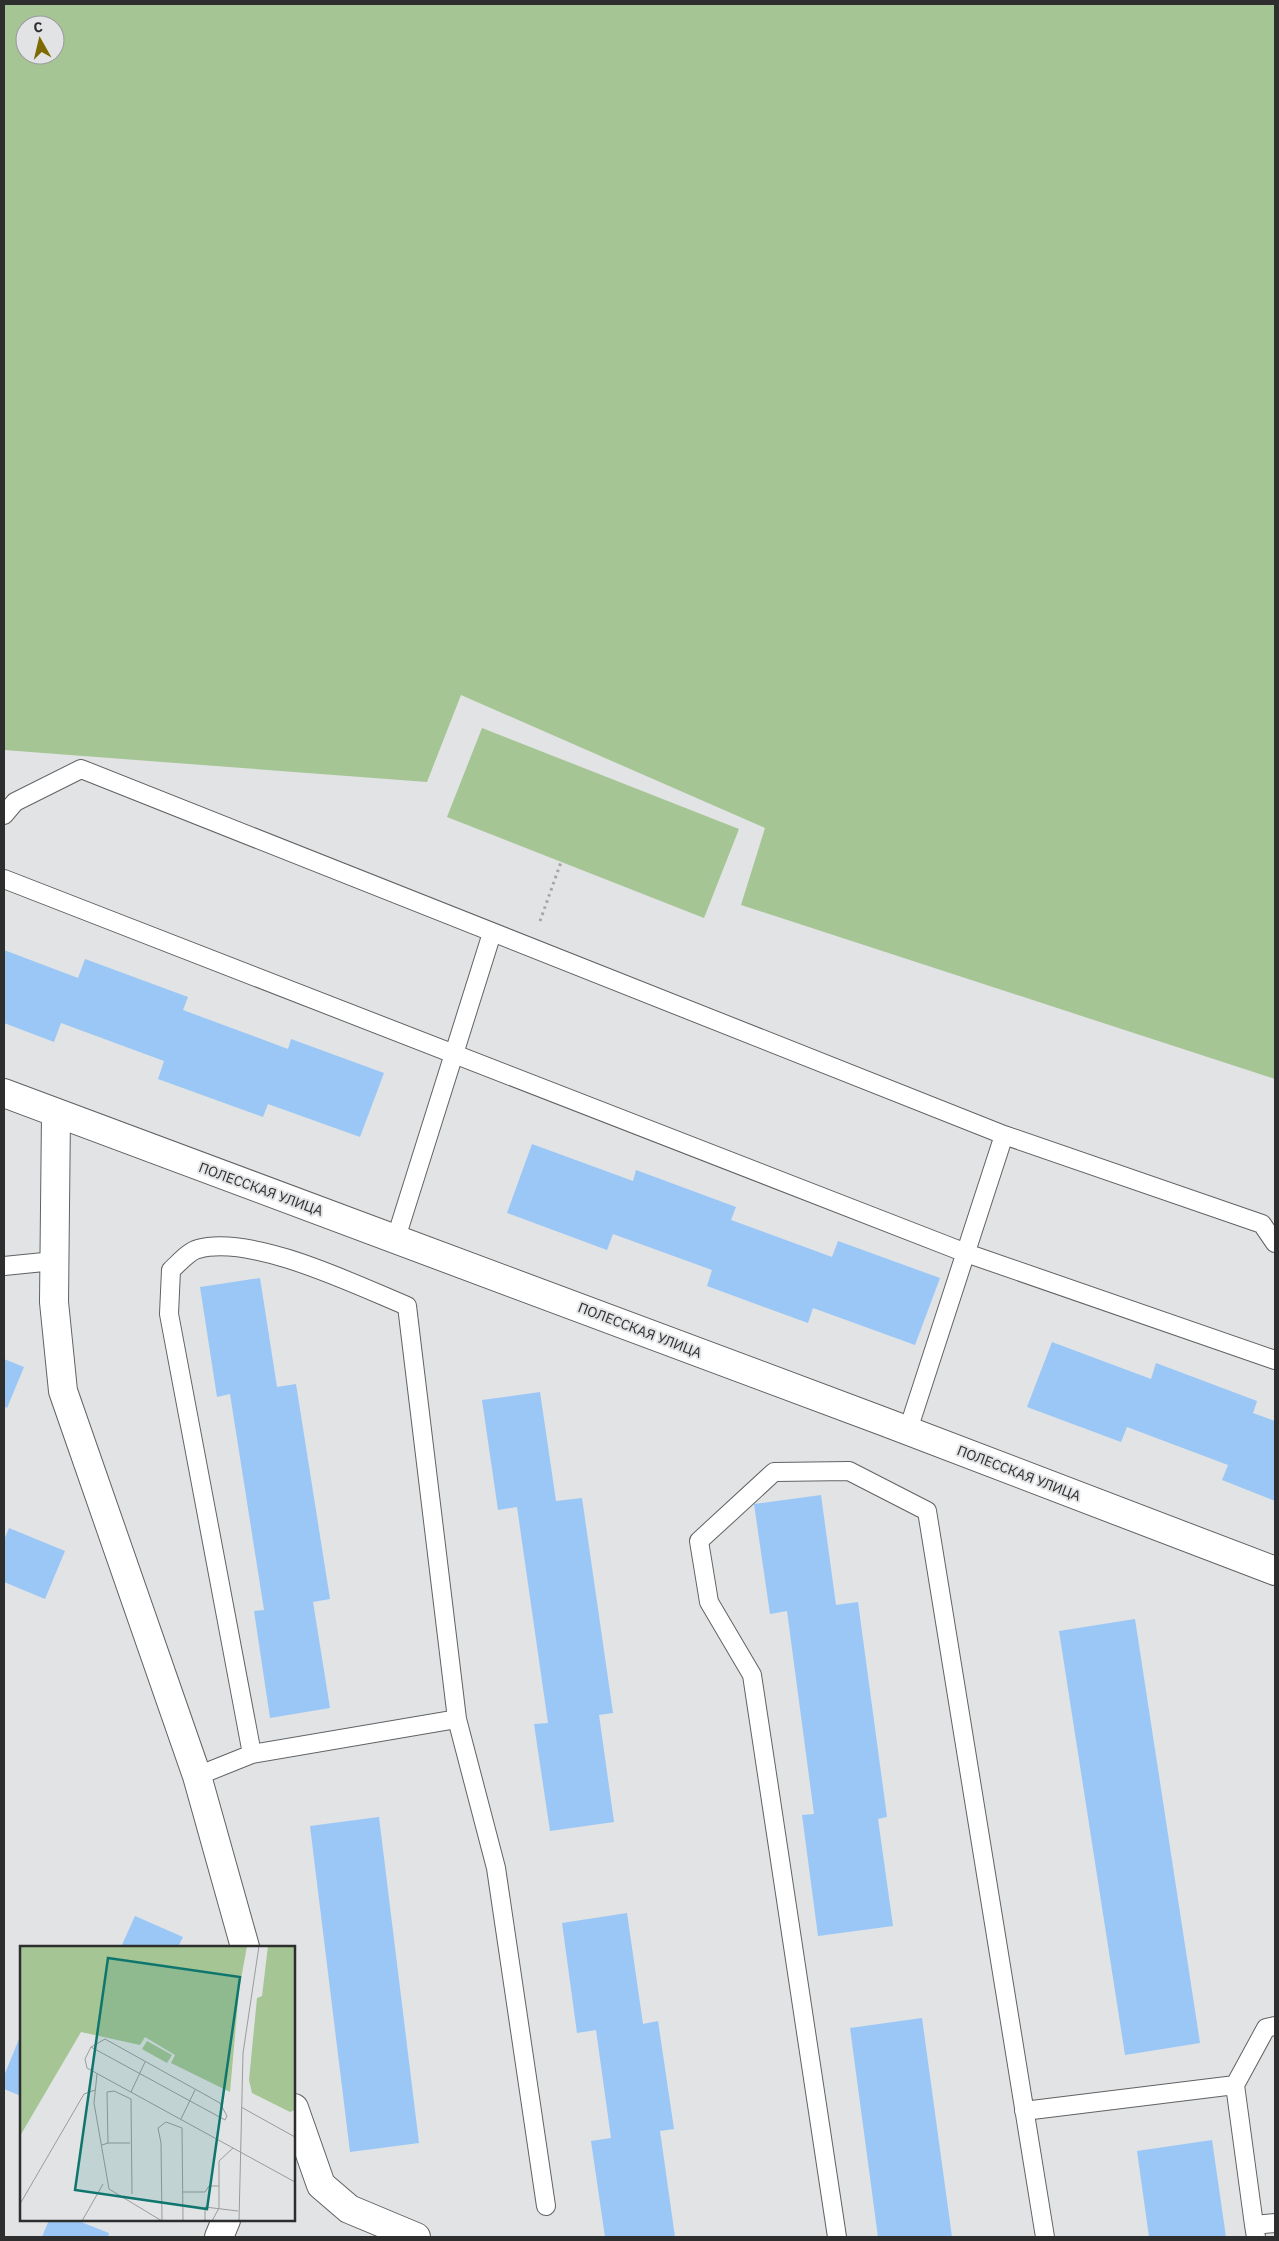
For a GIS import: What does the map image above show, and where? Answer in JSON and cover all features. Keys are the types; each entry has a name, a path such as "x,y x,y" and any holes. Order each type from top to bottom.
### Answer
{"street":[{"name":"ПОЛЕССКАЯ УЛИЦА","path":"4,1093 56,1114 396,1238 908,1430 1275,1571"},
{"path":"56,1114 54,1302 63,1391 197,1776 244,1946"},
{"path":"295,2111 321,2185 349,2209 416,2237"},
{"path":"219,2237 226,2221"}],"lane":[{"path":"4,815 15,802 81,769 1004,1135 1262,1224 1275,1243"},
{"path":"4,879 966,1253 1275,1360"},
{"path":"396,1238 492,932"},
{"path":"908,1430 1004,1135"},
{"path":"252,1754 169,1314 171,1270 197,1249 237,1246 302,1263 407,1306 457,1719 496,1868 546,2206"},
{"path":"4,1266 54,1261"},
{"path":"837,2237 752,1676 709,1602 699,1541 774,1472 849,1471 927,1511 1045,2237"},
{"path":"197,1776 252,1754 457,1719"},
{"path":"1275,2026 1266,2028 1235,2085 1255,2231 1275,2223"},
{"path":"1024,2111 1235,2085"}],"path":[{"path":"530,947 562,862"}],"green space":[{"path":"4,4 1275,4 1275,1079 741,905 765,828 461,695 427,782 4,750"},
{"path":"482,728 739,829 704,918 447,817"}],"building":[{"path":"4,950 78,978 85,959 188,997 183,1010 288,1049 291,1039 384,1073 360,1137 268,1104 263,1117 158,1079 164,1061 61,1023 54,1042 4,1023"},
{"path":"532,1144 633,1181 636,1170 736,1207 731,1220 832,1257 838,1241 940,1278 915,1345 813,1308 808,1323 707,1286 712,1270 613,1234 607,1250 507,1213"},
{"path":"260,1278 277,1387 296,1384 330,1599 313,1602 330,1708 270,1718 254,1611 264,1610 230,1394 217,1397 200,1287"},
{"path":"1052,1342 1151,1379 1156,1363 1257,1401 1253,1413 1275,1421 1275,1501 1222,1480 1228,1465 1127,1427 1121,1442 1027,1407"},
{"path":"4,1359 24,1367 7,1408 4,1406"},
{"path":"540,1392 556,1501 582,1498 613,1713 599,1715 614,1822 550,1831 534,1724 548,1723 517,1507 498,1510 482,1400"},
{"path":"821,1495 836,1605 858,1602 887,1817 878,1819 893,1926 818,1936 802,1815 814,1814 787,1611 770,1614 754,1504"},
{"path":"9,1528 65,1551 45,1599 4,1582 4,1540"},
{"path":"1135,1619 1200,2043 1125,2055 1059,1631"},
{"path":"379,1817 419,2143 350,2152 310,1826"},
{"path":"627,1913 643,2024 658,2021 674,2129 660,2131 675,2237 605,2237 591,2141 611,2138 596,2030 577,2033 562,1923"},
{"path":"135,1916 183,1937 178,1946 121,1946"},
{"path":"922,2018 952,2237 878,2237 850,2028"},
{"path":"19,2039 20,2096 4,2089 4,2076"},
{"path":"1212,2140 1226,2237 1149,2237 1137,2151"},
{"path":"49,2221 79,2221 109,2233 108,2237 42,2237"}]}
